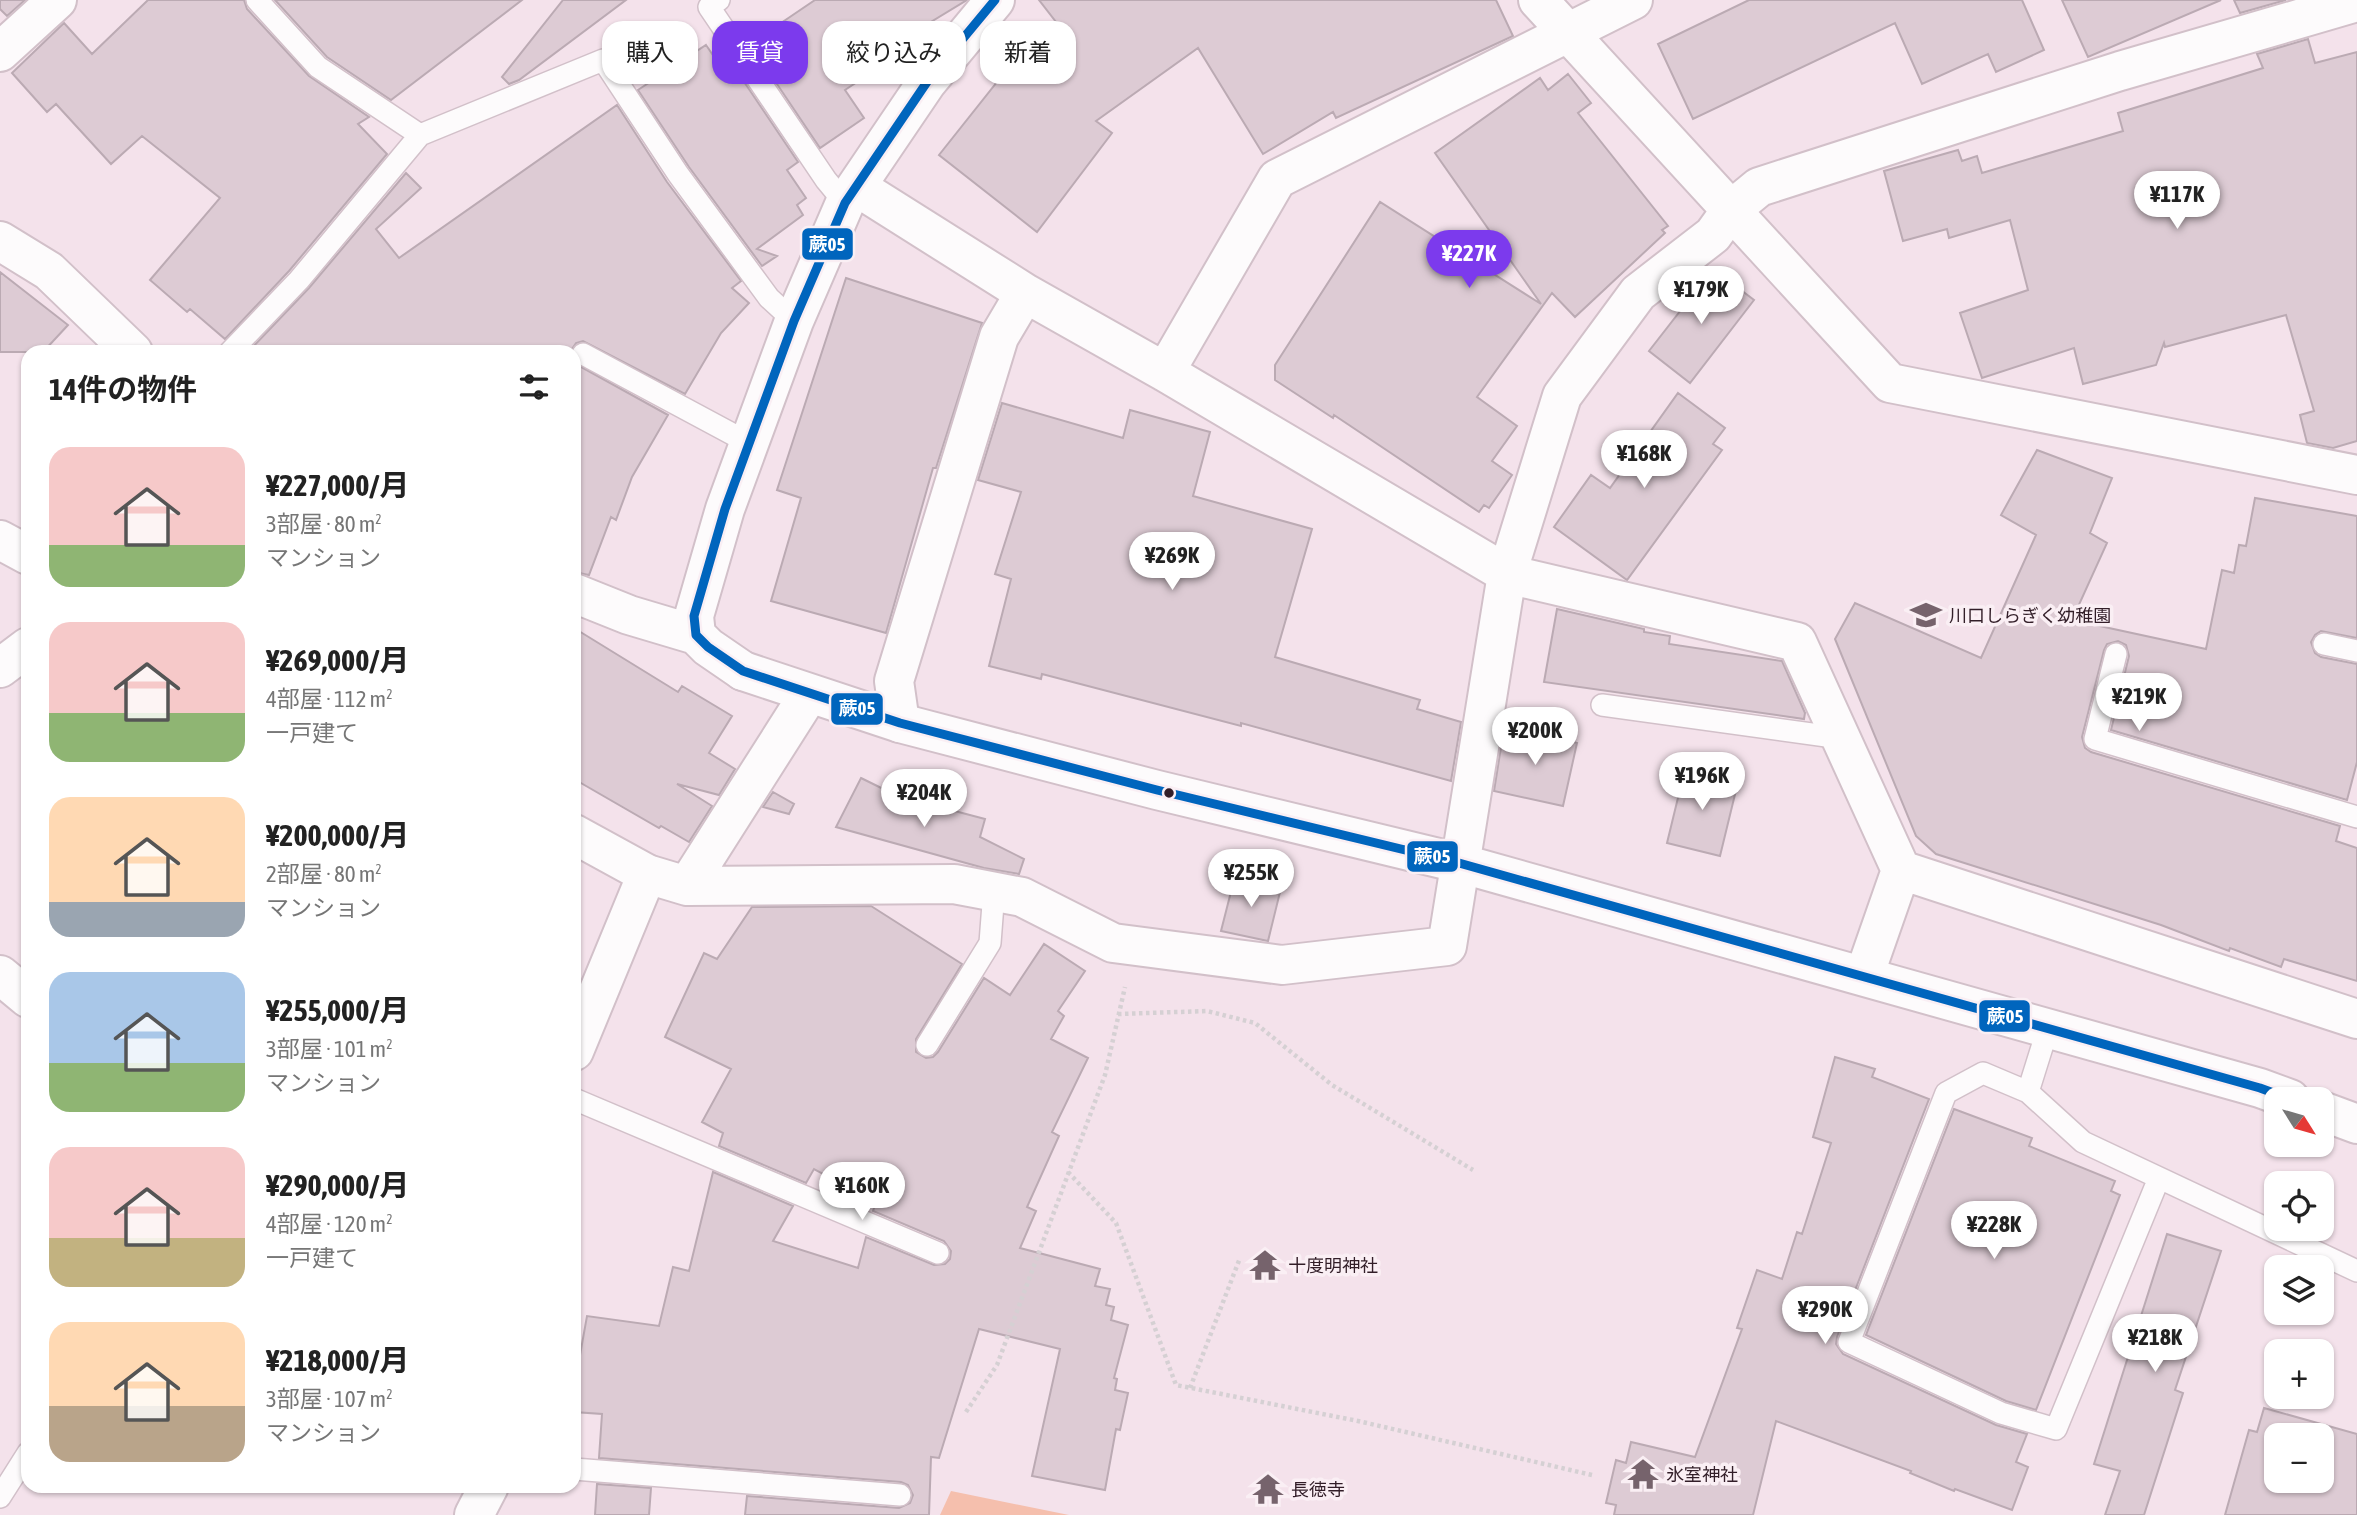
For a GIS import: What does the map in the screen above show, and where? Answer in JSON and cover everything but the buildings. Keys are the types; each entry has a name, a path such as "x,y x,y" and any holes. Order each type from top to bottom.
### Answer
{"street":[{"path":"0,52 57,0"},
{"path":"696,635 694,616 725,509 748,443 794,321 851,195 927,82 995,0"},
{"path":"1538,0 1890,383 2357,475"},
{"path":"1165,372 1276,178 1633,0"},
{"path":"581,838 646,874 687,886 954,884 1022,897 1113,943 1282,965 1447,946 1507,574 1562,396 1638,293 1713,235 1731,210 1759,187 2120,71 2357,2"},
{"path":"851,195 1165,372 1507,574 1797,642 1901,870 1864,976"},
{"path":"0,241 49,271 126,345"},
{"path":"900,723 894,681 999,337 1025,293"},
{"path":"0,540 21,551"},
{"path":"581,596 629,615 696,635 708,647 743,671 900,723 1157,790 1459,863 2264,1089"},
{"path":"0,668 21,652"},
{"path":"687,886 809,694"},
{"path":"1901,870 2357,1019"},
{"path":"581,1034 646,874"},
{"path":"0,975 21,992"},
{"path":"2334,1115 2357,1124"},
{"path":"474,1515 485,1493"}],"lane":[{"path":"257,0 318,67 420,135"},
{"path":"719,0 709,7 826,180 851,195"},
{"path":"237,345 299,280 420,135 603,60 685,184 769,298 794,321"},
{"path":"583,354 748,443"},
{"path":"2324,644 2357,651"},
{"path":"2116,654 2095,739 2357,817"},
{"path":"1602,705 1841,738"},
{"path":"927,1045 990,943 994,891"},
{"path":"2028,1092 2048,1028"},
{"path":"2159,1178 2056,1429 2001,1413 1849,1342 1946,1093 1983,1073 2028,1092 2082,1142 2357,1270"},
{"path":"581,1101 939,1253"},
{"path":"0,1497 21,1464"},
{"path":"581,1470 900,1495"}],"path":[{"path":"966,1412 997,1365 1105,1075 1136,946"},
{"path":"1118,1014 1207,1011 1255,1023 1332,1085 1473,1170"},
{"path":"1068,1172 1116,1223 1176,1385 1357,1421 1592,1475"},
{"path":"1191,1388 1240,1258"}],"shaded area":[{"path":"951,1491 1069,1515 940,1515"}],"transit line":[{"name":"蕨05","path":"995,0 927,82 845,203 794,321 725,509 694,616 696,635 708,647 743,671 900,723 1157,790 1459,863 2264,1089"}],"place":[{"name":"川口しらぎく幼稚園","path":"1926,615"},
{"name":"十度明神社","path":"1265,1265"},
{"name":"氷室神社","path":"1643,1474"},
{"name":"長徳寺","path":"1268,1489"}]}
